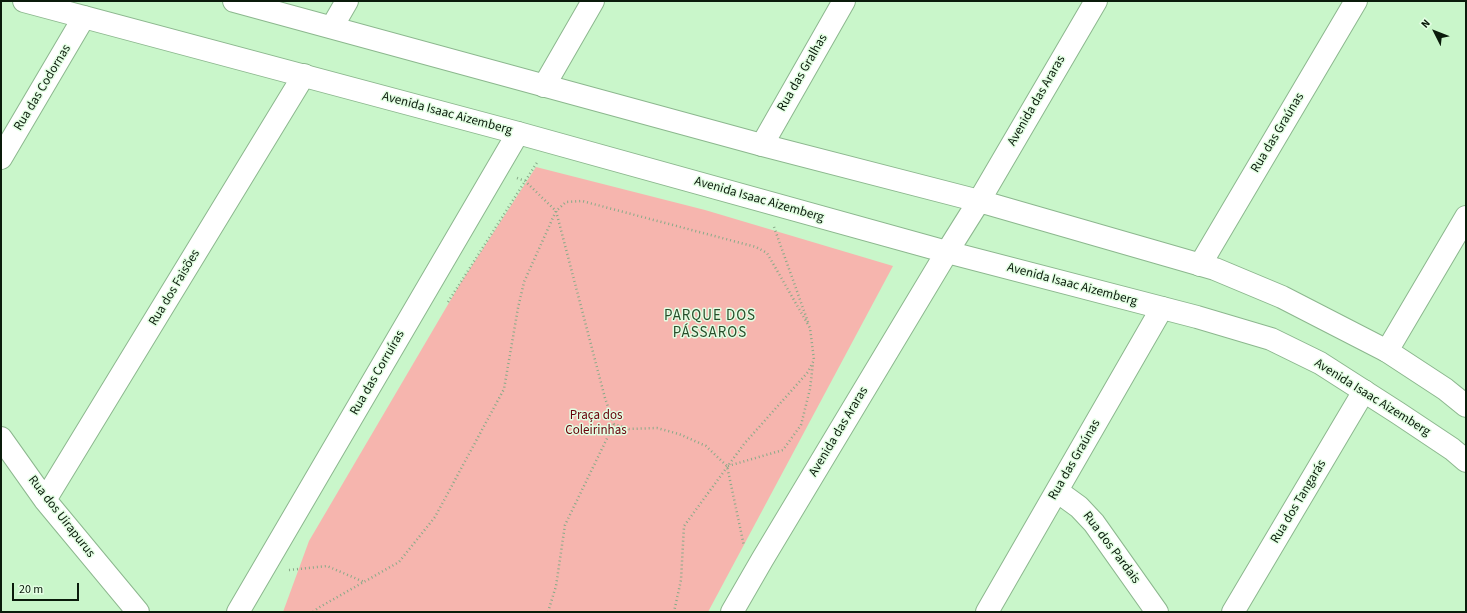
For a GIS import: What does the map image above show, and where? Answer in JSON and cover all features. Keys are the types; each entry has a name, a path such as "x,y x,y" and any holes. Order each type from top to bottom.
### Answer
{"street":[{"name":"Avenida Isaac Aizemberg","path":"24,1 518,133 947,252 1197,317 1271,340 1320,363 1452,449 1466,461"},
{"path":"234,1 762,145 979,201 1215,269 1282,297 1387,350 1445,389 1466,406"},
{"path":"332,27 347,1"},
{"path":"544,86 593,1"},
{"name":"Rua das Gralhas","path":"762,145 844,1"},
{"name":"Avenida das Araras","path":"732,612 979,201 1096,1"},
{"name":"Rua das Graúnas","path":"1200,265 1356,1"},
{"name":"Rua das Codornas","path":"1,158 84,17"},
{"name":"Rua dos Faisões","path":"45,500 304,75"},
{"name":"Rua das Corruíras","path":"238,612 518,133"},
{"path":"1387,350 1466,217"},
{"name":"Rua das Graúnas","path":"987,612 1162,308"},
{"name":"Rua dos Tangarás","path":"1233,612 1364,391"},
{"name":"Rua dos Uirapurus","path":"1,438 45,500 138,612"},
{"name":"Rua dos Pardais","path":"1058,491 1079,507 1094,523 1157,612"}],"path":[{"path":"445,306 540,158"},
{"path":"495,171 525,181 556,210 605,398 614,424 565,525 556,586 548,612"},
{"path":"313,612 399,562 435,517 504,389 524,282 556,210 566,202 582,201 756,247 767,253 810,328"},
{"path":"728,466 783,450 802,425 810,389 814,360 810,328 788,263 772,223"},
{"path":"674,612 681,580 684,526 764,420 808,372 814,360"},
{"path":"614,424 629,429 657,428 679,434 706,446 728,466 743,545 762,560"},
{"path":"265,566 282,571 327,566 364,582"}],"green space":[{"name":"Praça dos Coleirinhas","path":"536,167 705,210 893,266 708,612 283,612 309,541 460,284"}],"district":[{"name":"PARQUE DOS PÁSSAROS","path":"710,326"}]}
